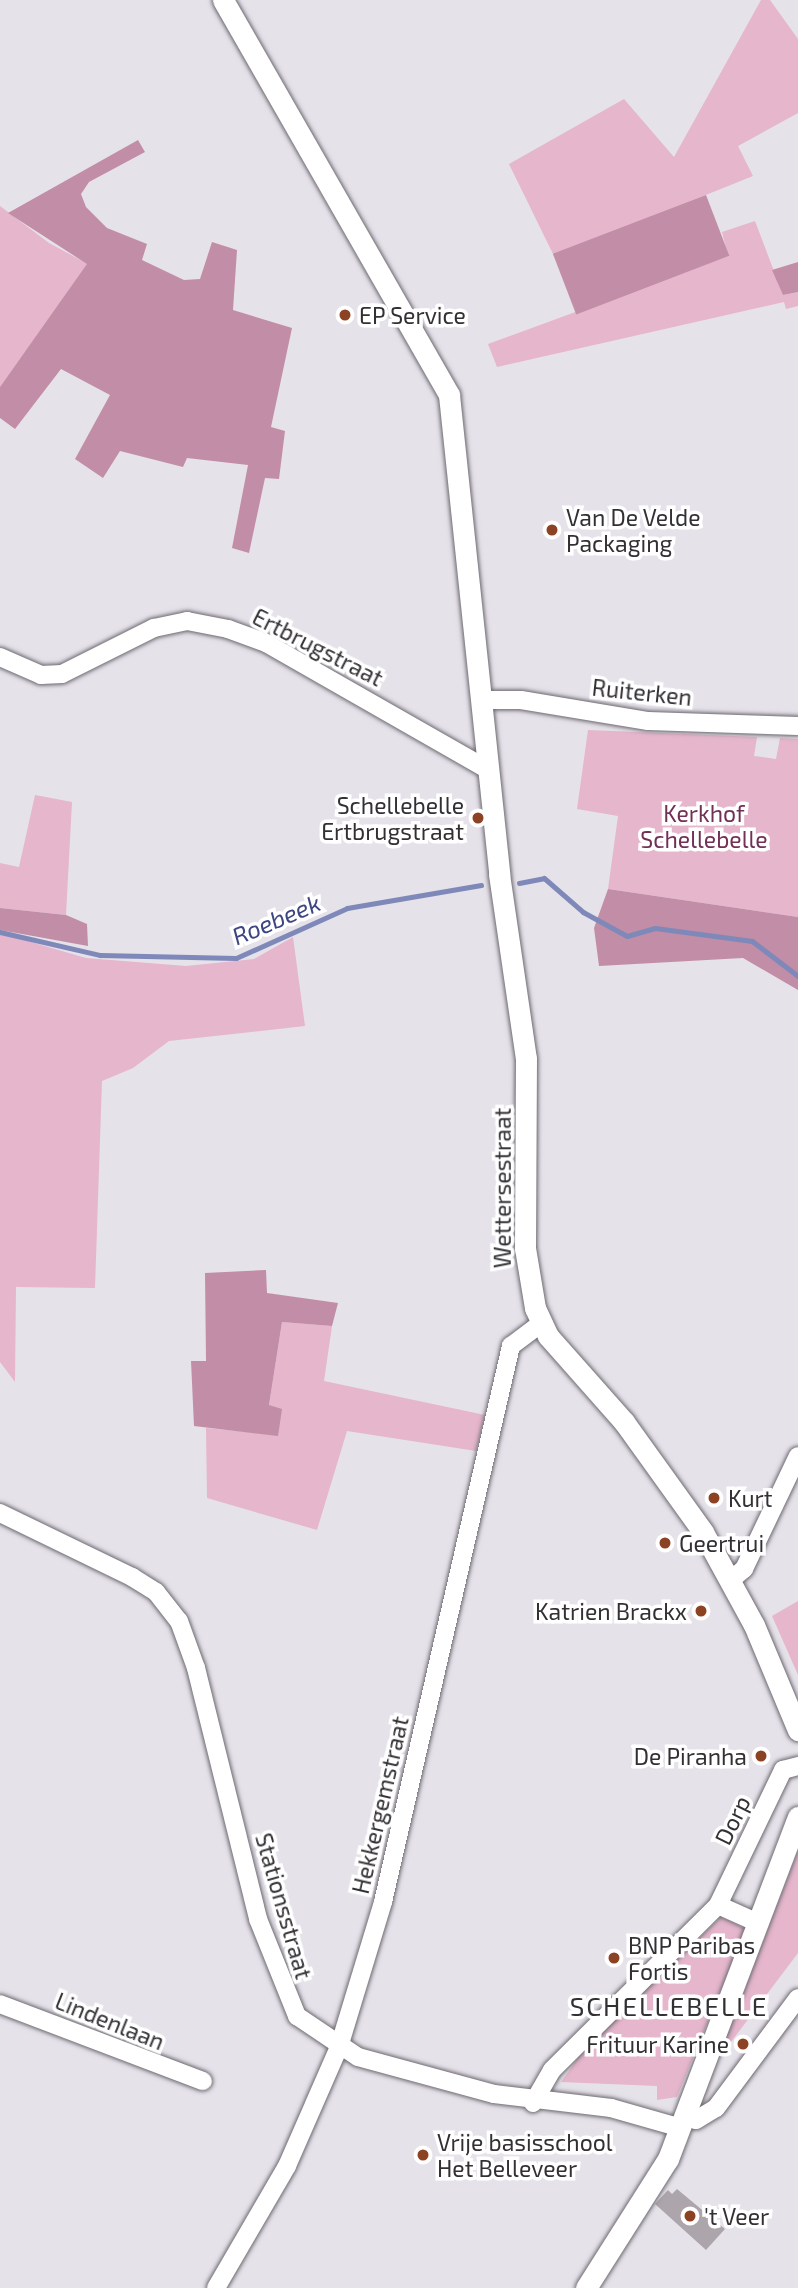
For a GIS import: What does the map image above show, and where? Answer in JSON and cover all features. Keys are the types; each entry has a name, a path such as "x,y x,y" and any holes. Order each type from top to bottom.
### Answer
{"main road":[{"name":"Wettersestraat","path":"223,0 449,396 487,769 526,1058 525,1248 541,1323 671,1485 732,1578 797,1727"},
{"path":"586,2288 659,2176 684,2123 798,1817"}],"street":[{"name":"Ertbrugstraat","path":"0,657 41,675 62,674 154,628 187,621 228,629 278,650 487,769"},
{"name":"Ruiterken","path":"481,700 521,700 648,722 798,726"},
{"name":"Hekkergemstraat","path":"216,2288 287,2166 339,2047 383,1902 511,1346 541,1323"},
{"path":"732,1578 744,1569 798,1456"},
{"name":"Stationsstraat","path":"0,1513 132,1577 170,1607 190,1646 258,1919 285,1997 297,2016 339,2047 533,2103 611,2108 684,2123"},
{"name":"Dorp","path":"533,2103 552,2070 718,1905 783,1770 798,1766"},
{"path":"718,1905 758,1923"},
{"path":"684,2123 696,2120 716,2108 798,1998"},
{"name":"Lindenlaan","path":"0,2004 203,2081"}],"green space":[{"path":"761,0 770,0 798,39 798,113 738,146 753,176 554,256 509,164 624,99 674,157"},
{"path":"0,206 49,243 88,264 0,387"},
{"path":"755,221 783,295 798,292 798,306 786,309 784,302 497,367 488,344 728,256 722,232"},
{"name":"Kerkhof Schellebelle","path":"588,730 757,737 754,756 776,759 780,738 798,739 798,917 608,889 618,816 577,809"},
{"path":"35,795 72,802 66,915 0,908 0,863 19,867"},
{"path":"0,933 86,958 186,966 254,959 293,937 305,1026 169,1041 133,1068 102,1081 95,1288 16,1287 15,1382 0,1362"},
{"path":"282,1322 332,1326 324,1381 485,1415 476,1451 347,1431 317,1530 207,1498 206,1428 278,1435 269,1405"},
{"path":"798,1601 798,1675 772,1616"},
{"path":"798,1851 798,1953 728,2046 724,2043"},
{"path":"721,1917 746,1929 677,2097 657,2100 657,2086 561,2082 583,2051"}],"shaded area":[{"path":"138,140 145,152 89,182 81,194 86,207 107,228 147,244 142,260 184,280 200,279 212,242 237,250 233,310 292,328 271,427 285,431 279,479 265,478 249,553 232,548 248,465 187,458 183,467 120,451 103,478 75,459 110,395 61,369 15,429 0,418 0,387 87,264 8,213"},
{"path":"706,195 729,256 576,314 553,254"},
{"path":"798,262 798,292 783,295 772,270"},
{"path":"608,889 798,917 798,990 743,958 599,966 594,928"},
{"path":"0,908 66,915 87,924 88,946 0,930"},
{"path":"266,1270 267,1293 338,1303 332,1326 282,1322 269,1405 282,1409 278,1436 194,1426 191,1361 206,1361 205,1273"}],"building":[{"name":"'t Veer","path":"677,2189 725,2229 706,2250 655,2204 668,2190 672,2194"}],"waterway":[{"name":"Roebeek","path":"519,883 544,878 583,912 627,936 655,928 752,941 798,976"},
{"name":"Roebeek","path":"0,932 100,955 236,958 347,908 481,885"}],"place":[{"name":"EP Service","path":"345,315"},
{"name":"Van De Velde Packaging","path":"552,530"},
{"name":"Schellebelle Ertbrugstraat","path":"478,818"},
{"name":"Kurt","path":"714,1498"},
{"name":"Geertrui","path":"665,1543"},
{"name":"Katrien Brackx","path":"701,1611"},
{"name":"De Piranha","path":"761,1756"},
{"name":"BNP Paribas Fortis","path":"614,1958"},
{"name":"Frituur Karine","path":"743,2044"},
{"name":"Vrije basisschool Het Belleveer","path":"423,2155"},
{"name":"'t Veer","path":"690,2216"}],"district":[{"name":"SCHELLEBELLE","path":"669,2006"}]}
